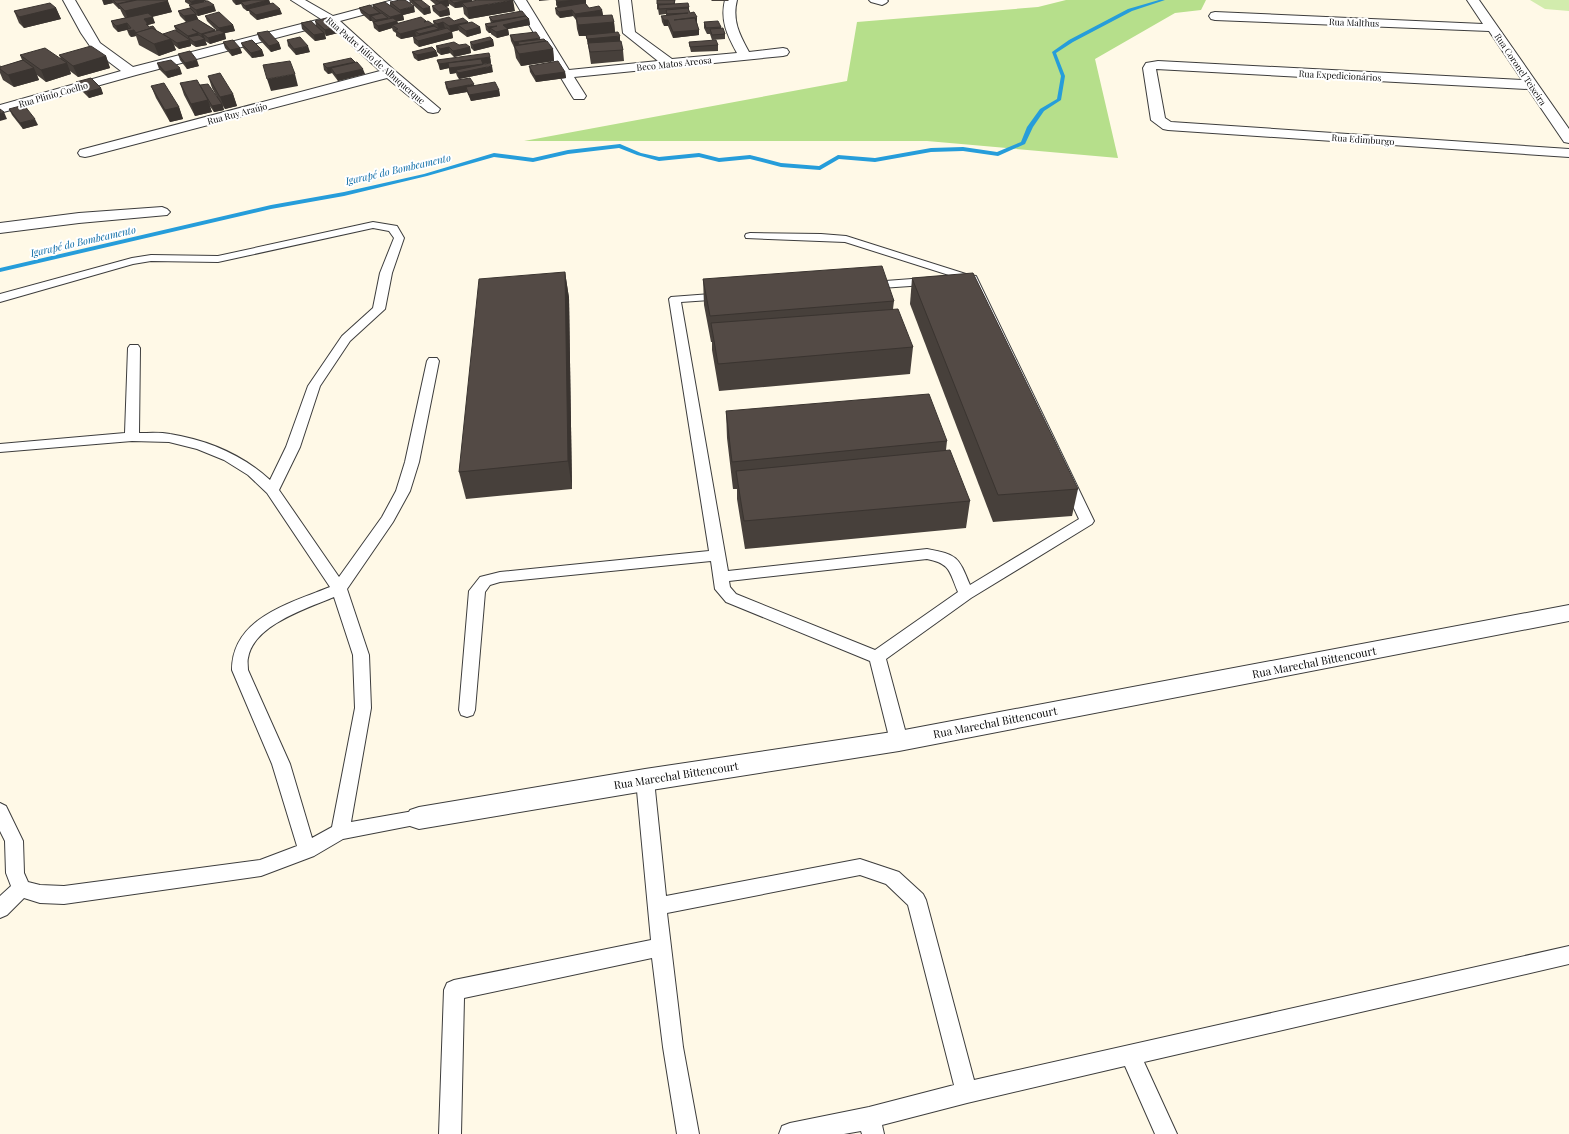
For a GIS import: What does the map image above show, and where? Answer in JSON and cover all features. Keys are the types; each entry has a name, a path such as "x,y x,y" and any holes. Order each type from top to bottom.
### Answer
{"street":[{"name":"Rua Padre Júlio de Albuquerque","path":"297,0 330,19 389,73 433,109"},
{"name":"Rua Plinio Coelho","path":"0,109 131,72 407,0"},
{"path":"520,0 579,96"},
{"path":"625,0 628,33 670,64"},
{"path":"731,0 727,11 729,26 745,56"},
{"name":"Rua Coronel Teixeira","path":"1473,0 1569,139"},
{"path":"75,2 87,33 96,46 131,72"},
{"path":"1278,6 1283,19"},
{"name":"Rua Malthus","path":"1215,16 1493,28"},
{"name":"Beco Matos Areosa","path":"566,74 783,52"},
{"name":"Rua Expedicionários","path":"1158,120 1149,68 1151,66 1158,65 1532,85"},
{"name":"Rua Ruy Araújo","path":"85,153 389,73"},
{"name":"Rua Edimburgo","path":"1158,120 1168,126 1569,153"},
{"path":"0,228 79,218 162,212"},
{"name":"Rua Marechal Bittencourt","path":"419,818 645,780 899,741 1569,613"}],"lane":[{"path":"0,298 132,261 151,258 218,259 373,225 393,228 399,238 386,273 379,309 346,339 314,386 293,447 272,490"},
{"path":"750,236 822,237 846,239 972,278 1087,521 966,594 877,657"},
{"path":"877,657 731,598 723,589 675,299 972,278"},
{"path":"132,437 134,348"},
{"path":"307,850 281,764 240,670 240,657 246,641 261,626 280,613 339,589 388,519 403,491 412,462 433,361"},
{"path":"0,448 132,437 169,438 229,457 253,472 272,490 339,589 361,656 363,708 340,832"},
{"path":"721,576 927,554 942,557 954,564 966,594"},
{"path":"467,710 477,591 485,581 500,577 717,555"},
{"path":"877,657 899,741"},
{"path":"645,780 661,947 673,1047 688,1134"},
{"path":"0,812 14,841 15,873 21,889"},
{"path":"21,889 40,894 64,895 253,870 307,850 340,832 419,818"},
{"path":"658,906 860,867 892,878 916,900 967,1092"},
{"path":"0,908 21,889"},
{"path":"450,1134 454,990 661,947"},
{"path":"790,1134 871,1126 967,1092 1569,955"},
{"path":"1130,1054 1166,1134"}],"green space":[{"path":"1066,0 1206,0 1201,10 1175,13 1095,59 1118,158 927,141 524,141 847,81 857,22 1038,7"},
{"path":"1530,0 1569,0 1569,11 1545,9"}],"building":[{"path":"113,0 134,0 117,4"},
{"path":"137,0 168,1 125,11 118,4"},
{"path":"251,0 268,0 245,6 241,2"},
{"path":"405,0 414,6 400,10 390,2"},
{"path":"412,0 421,0 430,7 423,9"},
{"path":"436,0 448,0 439,2"},
{"path":"450,0 467,0 454,3"},
{"path":"478,0 513,0 467,8 462,3"},
{"path":"556,0 575,0 557,2"},
{"path":"657,0 675,0 674,4 657,4"},
{"path":"208,1 214,5 196,10 189,5"},
{"path":"385,2 402,14 390,17 373,5"},
{"path":"50,3 56,8 19,17 14,11"},
{"path":"273,3 280,9 256,15 248,9"},
{"path":"441,3 449,9 439,12 432,6"},
{"path":"585,3 589,8 599,6 602,10 575,14 572,10 559,12 555,8"},
{"path":"688,3 689,7 659,9 658,5"},
{"path":"370,5 380,13 369,15 359,8"},
{"path":"190,8 196,14 184,16 178,11"},
{"path":"688,8 690,13 694,12 697,17 674,20 695,18 699,30 673,32 668,20 664,20 661,16 688,13 667,14 666,10"},
{"path":"522,11 526,16 493,21 489,17"},
{"path":"219,12 233,25 219,28 205,16"},
{"path":"148,13 153,17 144,19 148,24 146,24 149,27 153,26 156,30 152,28 136,33 134,30 129,31 127,29 131,28 127,23 116,26 111,21"},
{"path":"382,13 388,18 376,20 371,16"},
{"path":"612,15 614,22 578,25 576,17"},
{"path":"526,16 529,19 503,25 508,29 496,32 490,28 497,26 488,27 485,24"},
{"path":"330,17 340,26 325,30 315,21"},
{"path":"421,17 426,21 424,22 428,21 434,25 400,34 395,30 398,29 392,25"},
{"path":"449,17 454,21 463,18 468,22 449,26 443,22 437,24 433,21"},
{"path":"393,18 397,21 378,26 373,22"},
{"path":"197,19 215,30 201,34 192,29 198,33 188,36 174,26"},
{"path":"311,21 324,33 314,35 301,23"},
{"path":"718,21 721,27 706,28 704,22"},
{"path":"472,22 480,27 466,31 458,25"},
{"path":"434,26 439,29 419,34 415,31"},
{"path":"152,28 171,39 154,44 135,33"},
{"path":"447,28 452,32 418,41 413,37"},
{"path":"723,28 725,34 712,35 710,29"},
{"path":"175,30 190,40 177,43 163,34"},
{"path":"219,30 225,33 208,38 203,34"},
{"path":"268,31 279,43 269,46 257,33"},
{"path":"536,32 540,38 514,42 510,35"},
{"path":"618,32 620,36 587,39 586,35"},
{"path":"199,35 205,39 194,42 188,37"},
{"path":"300,37 308,46 294,49 287,40"},
{"path":"490,37 493,40 473,45 470,42"},
{"path":"544,39 546,41 519,45 518,42"},
{"path":"233,40 240,48 230,50 223,42"},
{"path":"252,40 262,50 251,53 241,43"},
{"path":"716,40 718,45 690,47 689,42"},
{"path":"547,41 553,49 519,54 514,46"},
{"path":"621,41 623,50 590,52 588,43"},
{"path":"454,42 459,45 466,44 470,47 453,51 449,47 440,49 436,46"},
{"path":"91,46 106,56 73,66 59,55"},
{"path":"432,47 436,51 417,55 412,52"},
{"path":"45,48 67,63 41,70 20,55"},
{"path":"190,51 197,60 185,63 178,54"},
{"path":"489,53 490,57 439,64 437,60"},
{"path":"351,58 355,62 327,68 323,64"},
{"path":"481,59 483,64 449,68 448,63"},
{"path":"23,60 34,68 8,75 0,69 0,67"},
{"path":"171,60 180,68 165,72 157,63"},
{"path":"290,61 295,74 267,79 263,65"},
{"path":"558,61 565,72 535,76 529,66"},
{"path":"357,62 363,69 336,75 331,68"},
{"path":"490,63 492,66 458,73 456,70"},
{"path":"220,73 233,94 220,97 208,76"},
{"path":"91,78 101,88 87,92 76,82"},
{"path":"470,78 474,84 448,89 445,82"},
{"path":"197,80 208,100 191,104 180,83"},
{"path":"495,82 499,90 469,95 466,87"},
{"path":"164,83 179,107 165,110 151,86"},
{"path":"208,84 222,104 212,106 200,85"},
{"path":"24,105 35,119 20,123 9,109"},
{"path":"882,266 894,301 710,316 703,279"},
{"path":"565,272 568,461 459,472 479,279"},
{"path":"973,273 1078,489 998,495 912,278"},
{"path":"898,309 913,347 718,364 711,323"},
{"path":"929,394 947,441 732,462 726,411"},
{"path":"950,450 970,501 744,521 736,471"}],"waterway":[{"name":"Igarapé do Bombeamento","path":"0,270 271,207 344,194 425,175 494,155 533,160 568,152 620,146 639,154 659,159 699,155 719,160 750,157 781,165 820,168 838,157 875,160 931,150 963,149 998,154 1023,143 1030,127 1042,110 1059,100 1063,76 1054,53 1071,41 1130,10 1163,0"}]}
